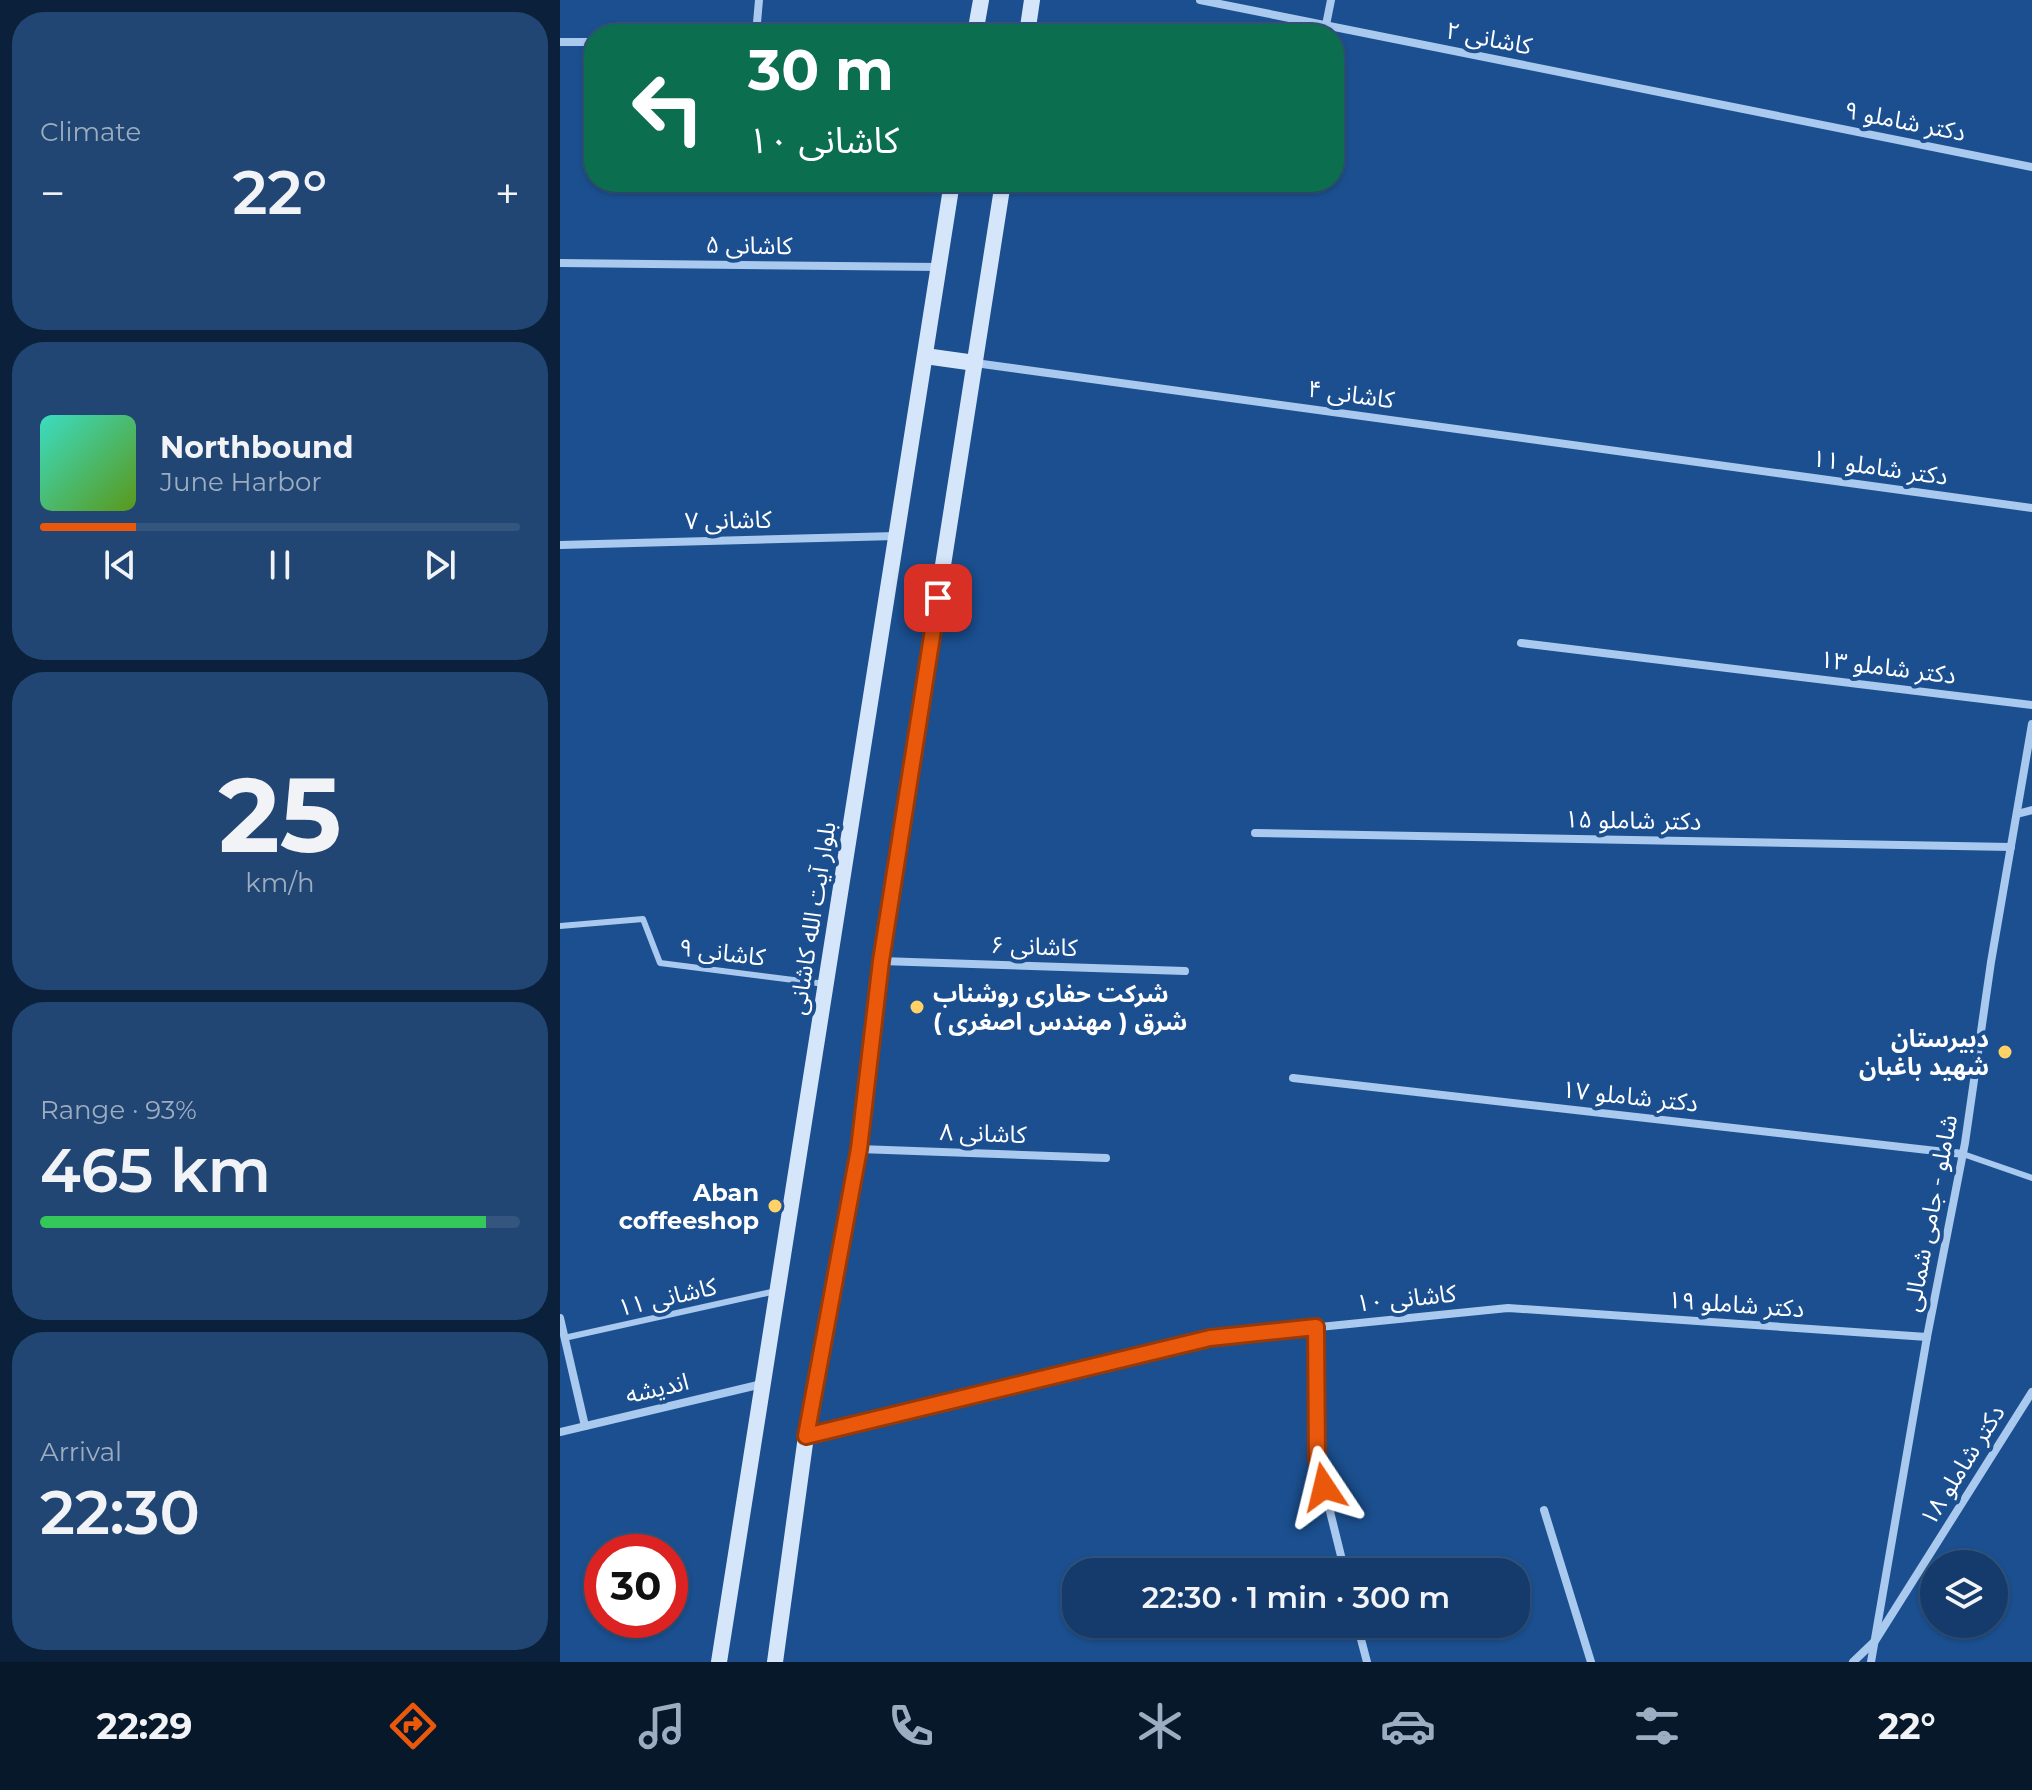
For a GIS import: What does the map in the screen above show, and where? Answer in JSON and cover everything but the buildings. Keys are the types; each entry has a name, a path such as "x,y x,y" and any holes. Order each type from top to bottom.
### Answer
{"street":[{"path":"757,24 759,0"},
{"path":"977,24 981,0"},
{"path":"1028,24 1032,0"},
{"name":"کاشانی ۲","path":"1200,0 1321,24"},
{"path":"1326,24 1331,0"},
{"name":"کاشانی ۲","path":"1344,29 1770,114"},
{"path":"560,42 584,42"},
{"name":"دکتر شاملو ۹","path":"1770,114 2032,167"},
{"name":"بلوار آیت الله کاشانی","path":"719,1662 950,192"},
{"path":"775,1662 806,1436 859,1149 881,961 1001,192"},
{"name":"کاشانی ۵","path":"560,263 939,267"},
{"path":"925,356 975,363"},
{"name":"کاشانی ۴","path":"975,363 1723,465"},
{"name":"دکتر شاملو ۱۱","path":"1723,465 2032,508"},
{"name":"کاشانی ۷","path":"560,545 896,536"},
{"name":"دکتر شاملو ۱۳","path":"1521,643 2032,705"},
{"name":"شاملو - جامی شمالی","path":"1871,1662 1927,1337 1963,1154 2032,724"},
{"path":"2017,814 2032,810"},
{"name":"دکتر شاملو ۱۵","path":"1255,833 2011,847"},
{"name":"کاشانی ۶","path":"881,961 1185,971"},
{"name":"دکتر شاملو ۱۷","path":"1293,1078 1963,1154"},
{"name":"کاشانی ۸","path":"859,1149 1106,1158"},
{"name":"کاشانی ۱۰","path":"806,1436 1210,1338 1508,1308 1543,1311"},
{"name":"دکتر شاملو ۱۹","path":"1543,1311 1927,1337"},
{"path":"560,1318 585,1426"},
{"path":"1316,1327 1317,1459 1342,1558"},
{"name":"اندیشه","path":"560,1432 763,1384"},
{"name":"دکتر شاملو ۱۸","path":"1875,1641 2032,1392"},
{"path":"1544,1510 1591,1662"},
{"path":"1360,1638 1366,1661"},
{"path":"1853,1662 1875,1641"}],"lane":[{"name":"کاشانی ۹","path":"560,926 643,919 660,963 826,984"},
{"path":"1963,1154 2032,1178"},
{"name":"کاشانی ۱۱","path":"564,1338 778,1290"}],"place":[{"name":"شرکت حفاری روشناب شرق ( مهندس اصغری )","path":"917,1007"},
{"name":"دبیرستان شهید باغبان","path":"2005,1052"},
{"name":"Aban coffeeshop","path":"775,1206"}],"route":[{"path":"938,598 881,961 859,1149 806,1436 1210,1338 1316,1327 1317,1459 1324,1487"}]}
